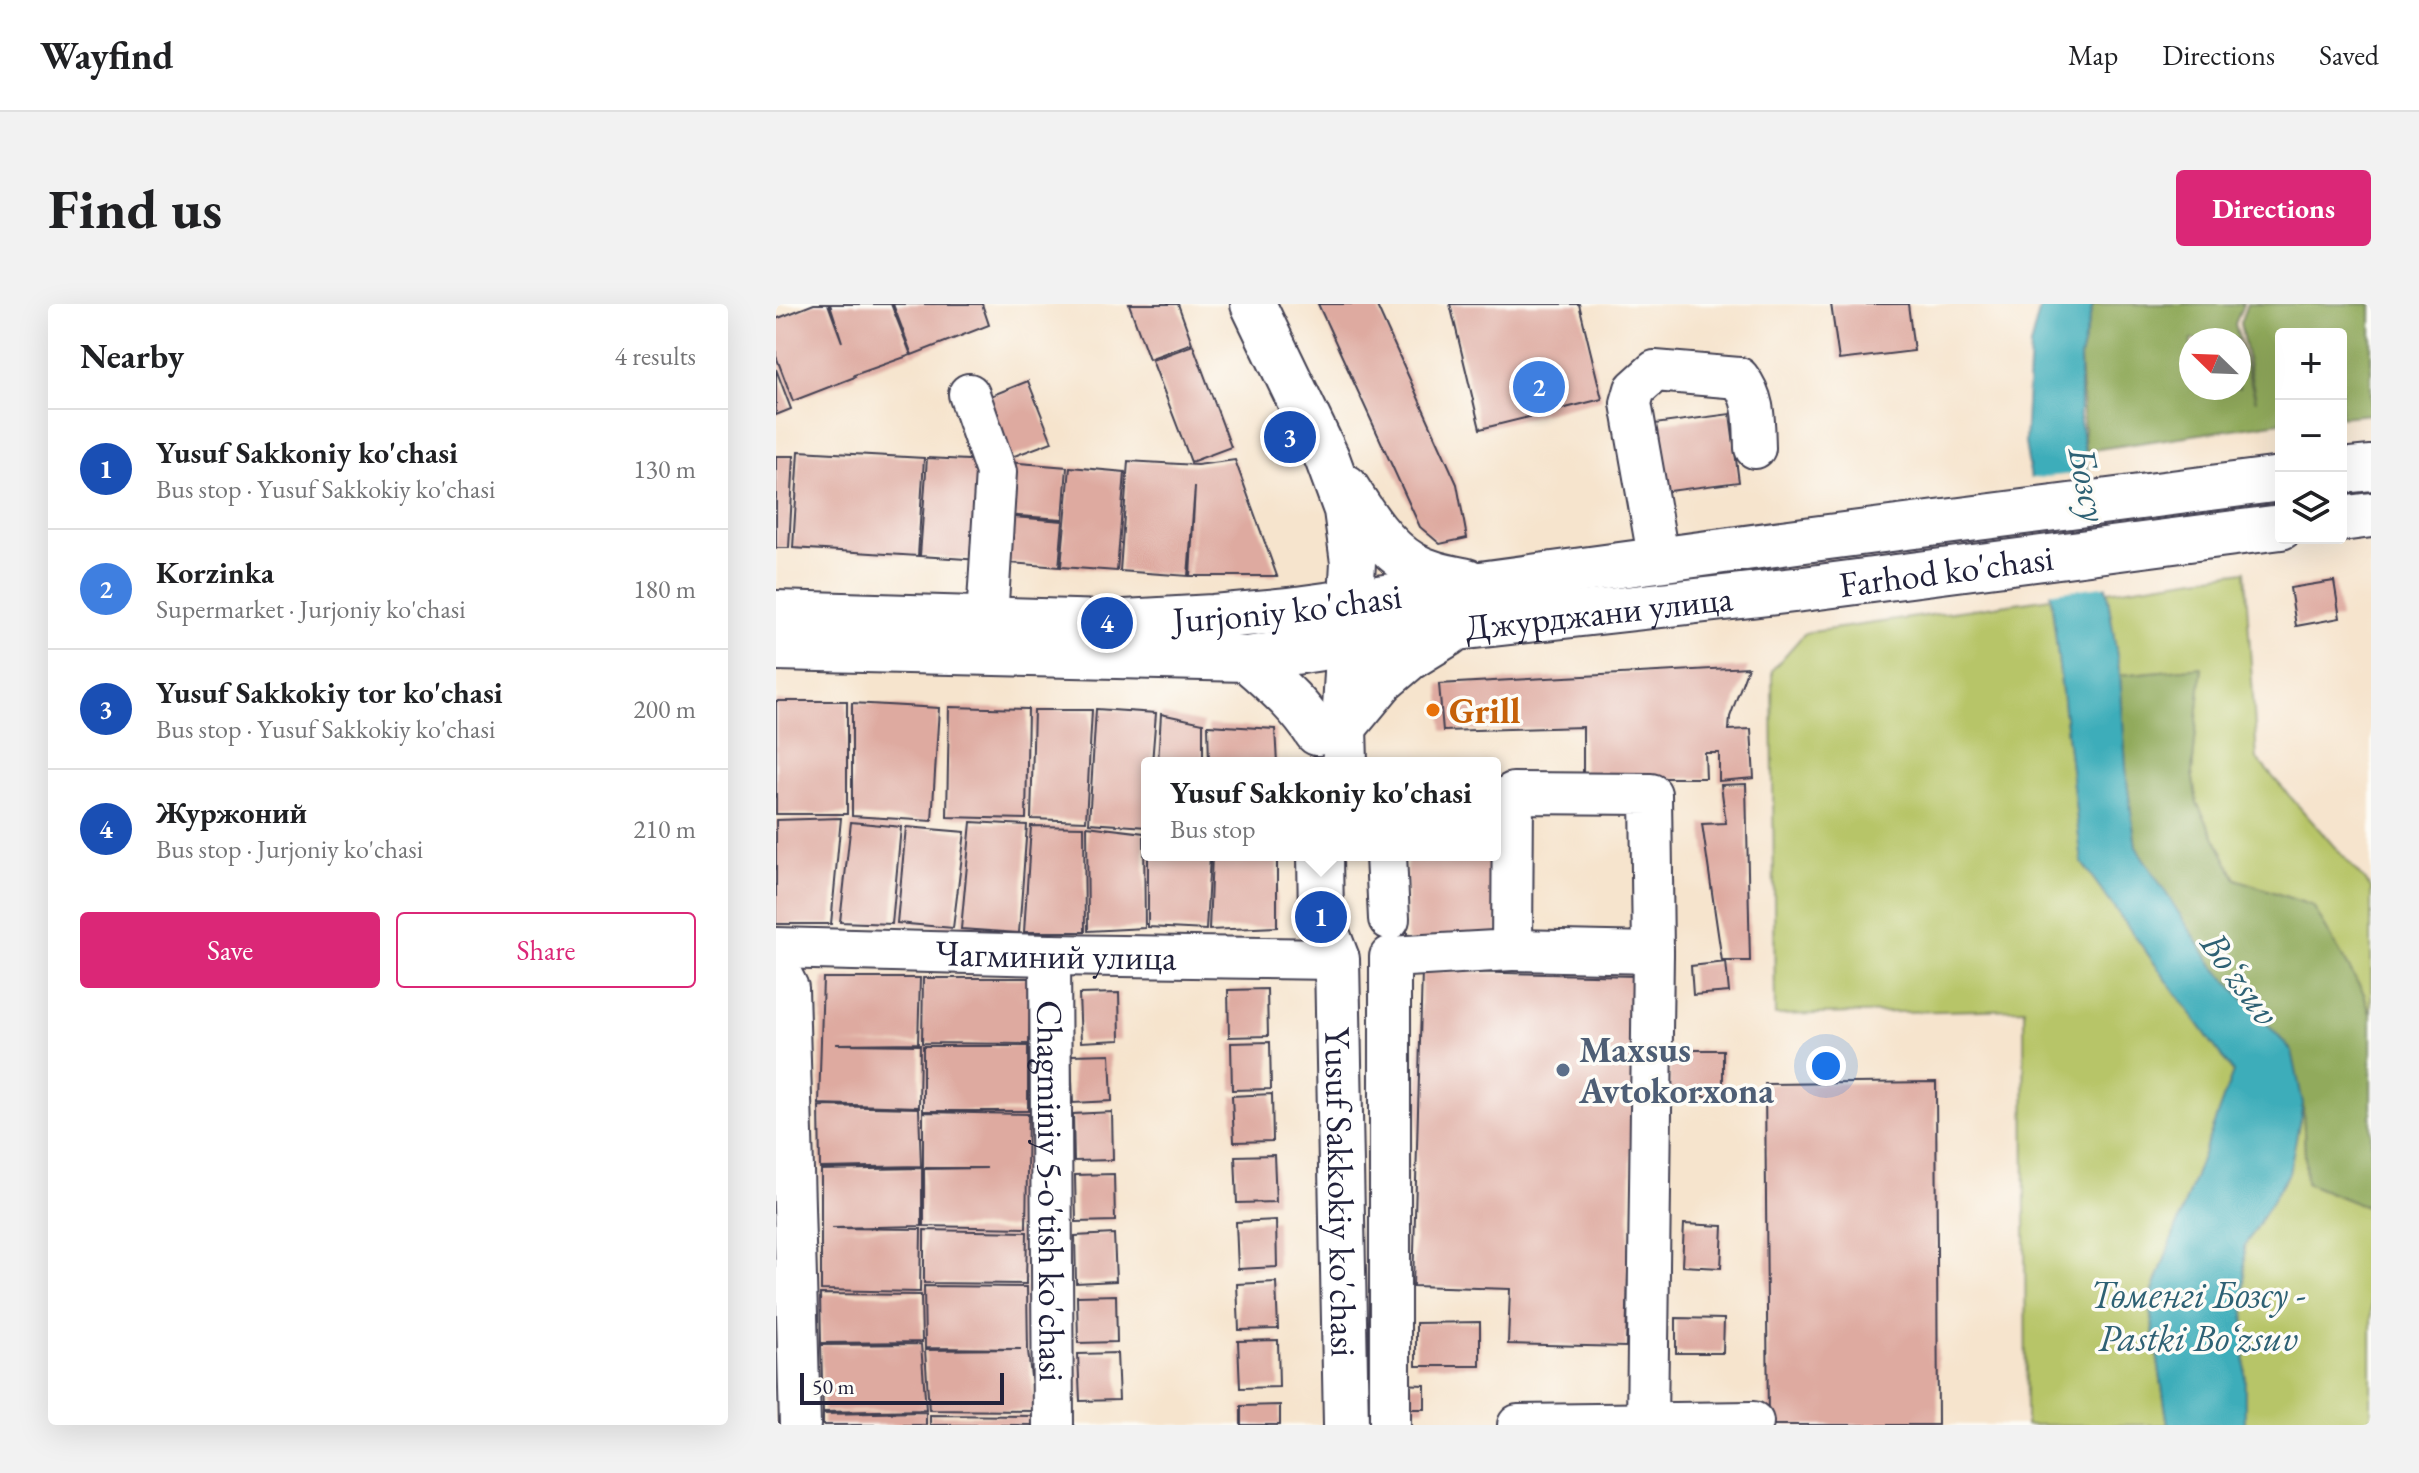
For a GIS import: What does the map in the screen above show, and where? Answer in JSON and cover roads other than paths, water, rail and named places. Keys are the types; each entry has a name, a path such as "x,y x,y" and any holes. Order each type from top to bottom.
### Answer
{"main road":[{"path":"1230,304 1290,437 1315,510 1338,624"},
{"path":"1253,304 1327,458 1346,510 1353,562 1338,624 1331,747"},
{"path":"1327,458 1356,503 1392,548 1411,564 1437,575 1481,583"},
{"path":"2347,470 2371,468"},
{"name":"Farhod ko'chasi","path":"1797,541 2275,480"},
{"path":"2347,518 2371,515"},
{"name":"Farhod ko'chasi","path":"1803,589 2275,528"},
{"name":"Jurjoniy ko'chasi","path":"776,648 1247,659 1338,624 1481,583 1797,541"},
{"name":"Джурджани улица","path":"1338,624 1457,628 1803,589"},
{"name":"Jurjoniy ko'chasi","path":"776,613 1107,623 1213,617 1338,624"},
{"path":"1331,747 1382,681 1409,658 1457,628"},
{"path":"1247,659 1288,695 1331,747"},
{"name":"Yusuf Sakkokiy ko'chasi","path":"1320,861 1321,917 1337,959 1346,1425"},
{"name":"Yusuf Sakkokiy ko'chasi","path":"1337,959 1345,938 1346,861"}],"street":[{"path":"1656,560 1631,403 1635,389 1655,371 1739,378 1750,391 1755,448"},
{"path":"969,394 996,472 987,619"},
{"path":"1512,950 1513,793 1651,794 1653,953 1647,1424"},
{"path":"1386,861 1389,919"},
{"name":"Чагминий улица","path":"776,948 1337,959"},
{"path":"1390,1425 1390,957 1512,950 1653,953"},
{"name":"Chagminiy 5-o'tish ko'chasi","path":"1050,955 1053,1425"},
{"path":"776,964 788,988 785,1208 800,1425"},
{"path":"1518,1425 1753,1422"}],"water":[{"name":"Төменгі Бозсу - Pastki Boʻzsuv","path":"2041,304 2093,304 2080,357 2080,421 2120,675 2127,782 2136,847 2213,966 2292,1051 2303,1104 2289,1173 2244,1247 2245,1425 2168,1425 2149,1302 2233,1072 2082,863 2051,598 2025,443 2030,346"}],"place":[{"name":"Korzinka","path":"1539,387"},
{"name":"Yusuf Sakkokiy tor ko'chasi","path":"1290,437"},
{"name":"Журжоний","path":"1107,623"},
{"name":"Grill","path":"1433,710"},
{"name":"Yusuf Sakkoniy ko'chasi","path":"1321,917"},
{"name":"Maxsus Avtokorxona","path":"1563,1070"}],"water label":[{"name":"Бозсу","path":"2089,484"},
{"name":"Boʻzsuv","path":"2241,978"}]}
